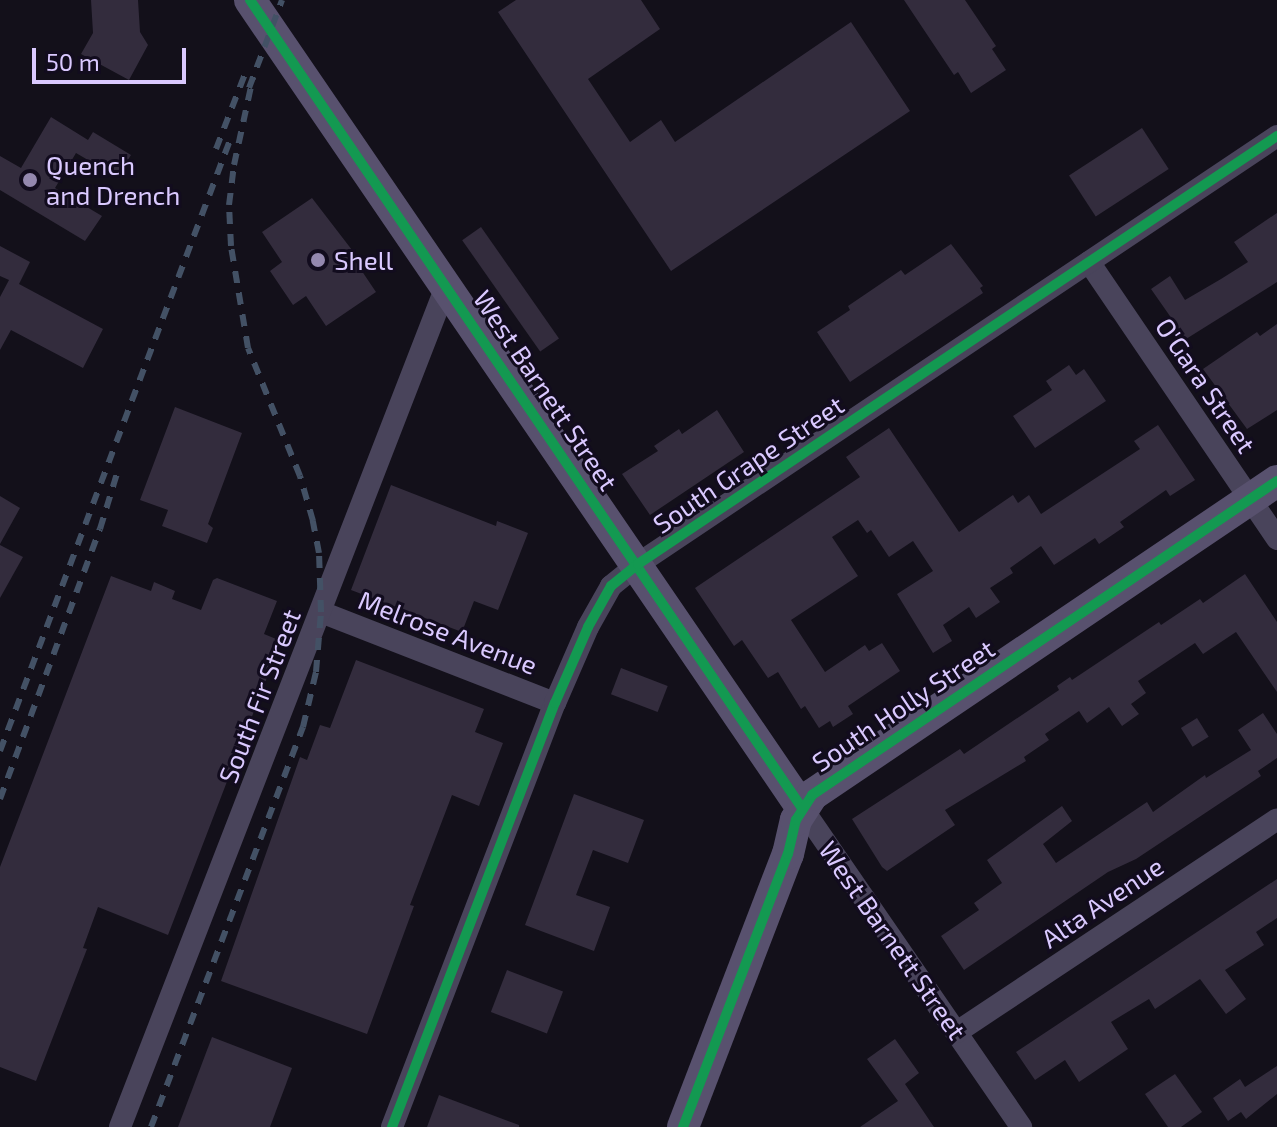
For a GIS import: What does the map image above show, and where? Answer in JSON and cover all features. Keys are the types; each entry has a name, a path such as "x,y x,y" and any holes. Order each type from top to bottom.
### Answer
{"street":[{"name":"West Barnett Street","path":"250,0 1021,1127"},
{"name":"South Grape Street","path":"392,1127 555,703 598,607 611,586 638,564 1277,136"},
{"name":"O'Gara Street","path":"1089,262 1277,539"},
{"name":"South Fir Street","path":"120,1127 447,284"},
{"name":"South Holly Street","path":"683,1127 788,854 802,808 829,781 1277,481"},
{"name":"Melrose Avenue","path":"321,612 555,703"},
{"name":"Alta Avenue","path":"957,1032 1277,819"}],"building":[{"path":"91,0 138,0 140,32 148,45 129,80 81,54 93,33"},
{"path":"516,0 641,0 660,29 588,79 630,142 661,120 675,142 851,22 910,111 671,271 498,12"},
{"path":"904,0 965,0 996,46 992,49 1006,70 971,93 958,72 954,75"},
{"name":"Quench and Drench","path":"51,117 88,140 93,132 131,155 117,177 76,153 55,188 102,216 85,241 0,190 0,156 21,168"},
{"path":"1142,128 1169,169 1096,216 1069,175"},
{"path":"312,198 352,250 349,252 376,292 326,326 306,296 293,305 270,271 282,262 262,232"},
{"path":"1277,213 1277,282 1186,339 1151,289 1170,276 1185,300 1221,279 1248,262 1234,242"},
{"path":"481,227 559,338 540,352 462,240"},
{"path":"951,244 983,286 980,288 983,293 850,382 817,332 850,310 848,306 901,270 905,275"},
{"path":"0,246 30,262 19,284 103,329 83,368 11,330 0,350 0,297 9,280 0,276"},
{"path":"1277,324 1277,410 1247,429 1203,369 1257,332 1260,336"},
{"path":"1069,365 1076,375 1084,369 1106,401 1035,448 1013,416 1052,390 1046,381"},
{"path":"175,407 242,433 208,524 213,528 207,543 162,526 168,510 140,500"},
{"path":"717,410 744,452 650,515 622,474 658,451 654,446 679,429 682,434"},
{"path":"1158,425 1195,480 1170,496 1166,490 1120,522 1124,527 1099,544 1095,538 1054,565 1041,546 1010,568 1013,573 990,588 1000,602 976,618 969,607 943,625 952,641 933,653 897,594 933,571 913,541 889,557 871,530 867,533 858,520 832,537 858,576 791,620 825,672 865,645 869,651 882,643 900,671 848,706 853,714 833,727 830,721 819,728 805,706 801,709 778,672 768,678 742,640 734,646 695,588 860,477 846,457 889,428 959,532 1013,495 1018,503 1029,495 1041,514 1140,449 1134,441"},
{"path":"391,485 496,526 497,521 528,533 498,610 474,601 462,632 351,590"},
{"path":"0,496 20,508 0,544"},
{"path":"0,545 23,557 0,598"},
{"path":"1245,574 1277,622 1277,692 1236,632 1203,654 1195,643 1138,681 1146,693 1131,704 1139,714 1122,726 1109,707 1087,723 1079,711 1045,734 1049,740 1024,757 1026,761 945,810 955,825 887,871 882,867 852,819 960,749 964,754 1059,690 1057,686 1070,677 1072,680 1159,622 1161,625 1200,599 1203,603"},
{"path":"111,576 151,591 154,582 175,591 172,599 201,610 213,580 217,578 277,601 264,634 281,641 168,935 98,907 83,948 87,949 36,1081 0,1067 0,867"},
{"path":"356,660 484,709 475,732 503,743 479,806 452,795 410,905 414,906 367,1034 221,981 300,757 307,760 320,725 330,728"},
{"path":"621,668 668,686 658,712 611,694"},
{"path":"1263,713 1277,734 1277,758 1258,771 1261,776 1136,859 1108,872 964,970 941,936 979,910 974,903 1002,883 987,860 1062,806 1072,821 1043,844 1056,863 1147,802 1153,812 1205,775 1206,778 1251,750 1238,730"},
{"path":"1197,718 1209,737 1193,747 1181,728"},
{"path":"574,794 644,820 628,863 593,850 576,895 610,907 594,951 525,925"},
{"path":"1277,879 1277,918 1256,932 1264,945 1225,970 1246,999 1226,1014 1200,979 1155,1009 1149,999 1111,1022 1128,1049 1079,1082 1065,1060 1035,1080 1016,1052"},
{"path":"507,970 563,992 547,1034 491,1012"},
{"path":"212,1037 292,1068 270,1127 178,1127"},
{"path":"895,1039 919,1073 905,1084 934,1127 860,1127 898,1101 867,1059"},
{"path":"1277,1066 1277,1094 1246,1119 1241,1112 1228,1121 1213,1098 1240,1079 1245,1087"},
{"path":"1175,1074 1202,1112 1181,1127 1168,1127 1145,1094"},
{"path":"439,1095 519,1125 519,1127 427,1127"}],"railway":[{"path":"249,88 282,0"},
{"path":"216,149 245,74"},
{"path":"151,1127 303,727 316,672 321,612 319,553 313,521 300,476 248,348 231,246 229,205 234,165 253,77"},
{"path":"0,751 230,140"},
{"path":"0,799 100,529 119,467"}],"cycle path":[{"path":"250,0 802,808"},
{"path":"392,1127 555,703 588,627 611,586 638,564 1277,136"},
{"path":"683,1127 788,854 796,820 812,795 1277,481"}],"place":[{"name":"Quench and Drench","path":"30,180"},
{"name":"Shell","path":"318,260"}]}
